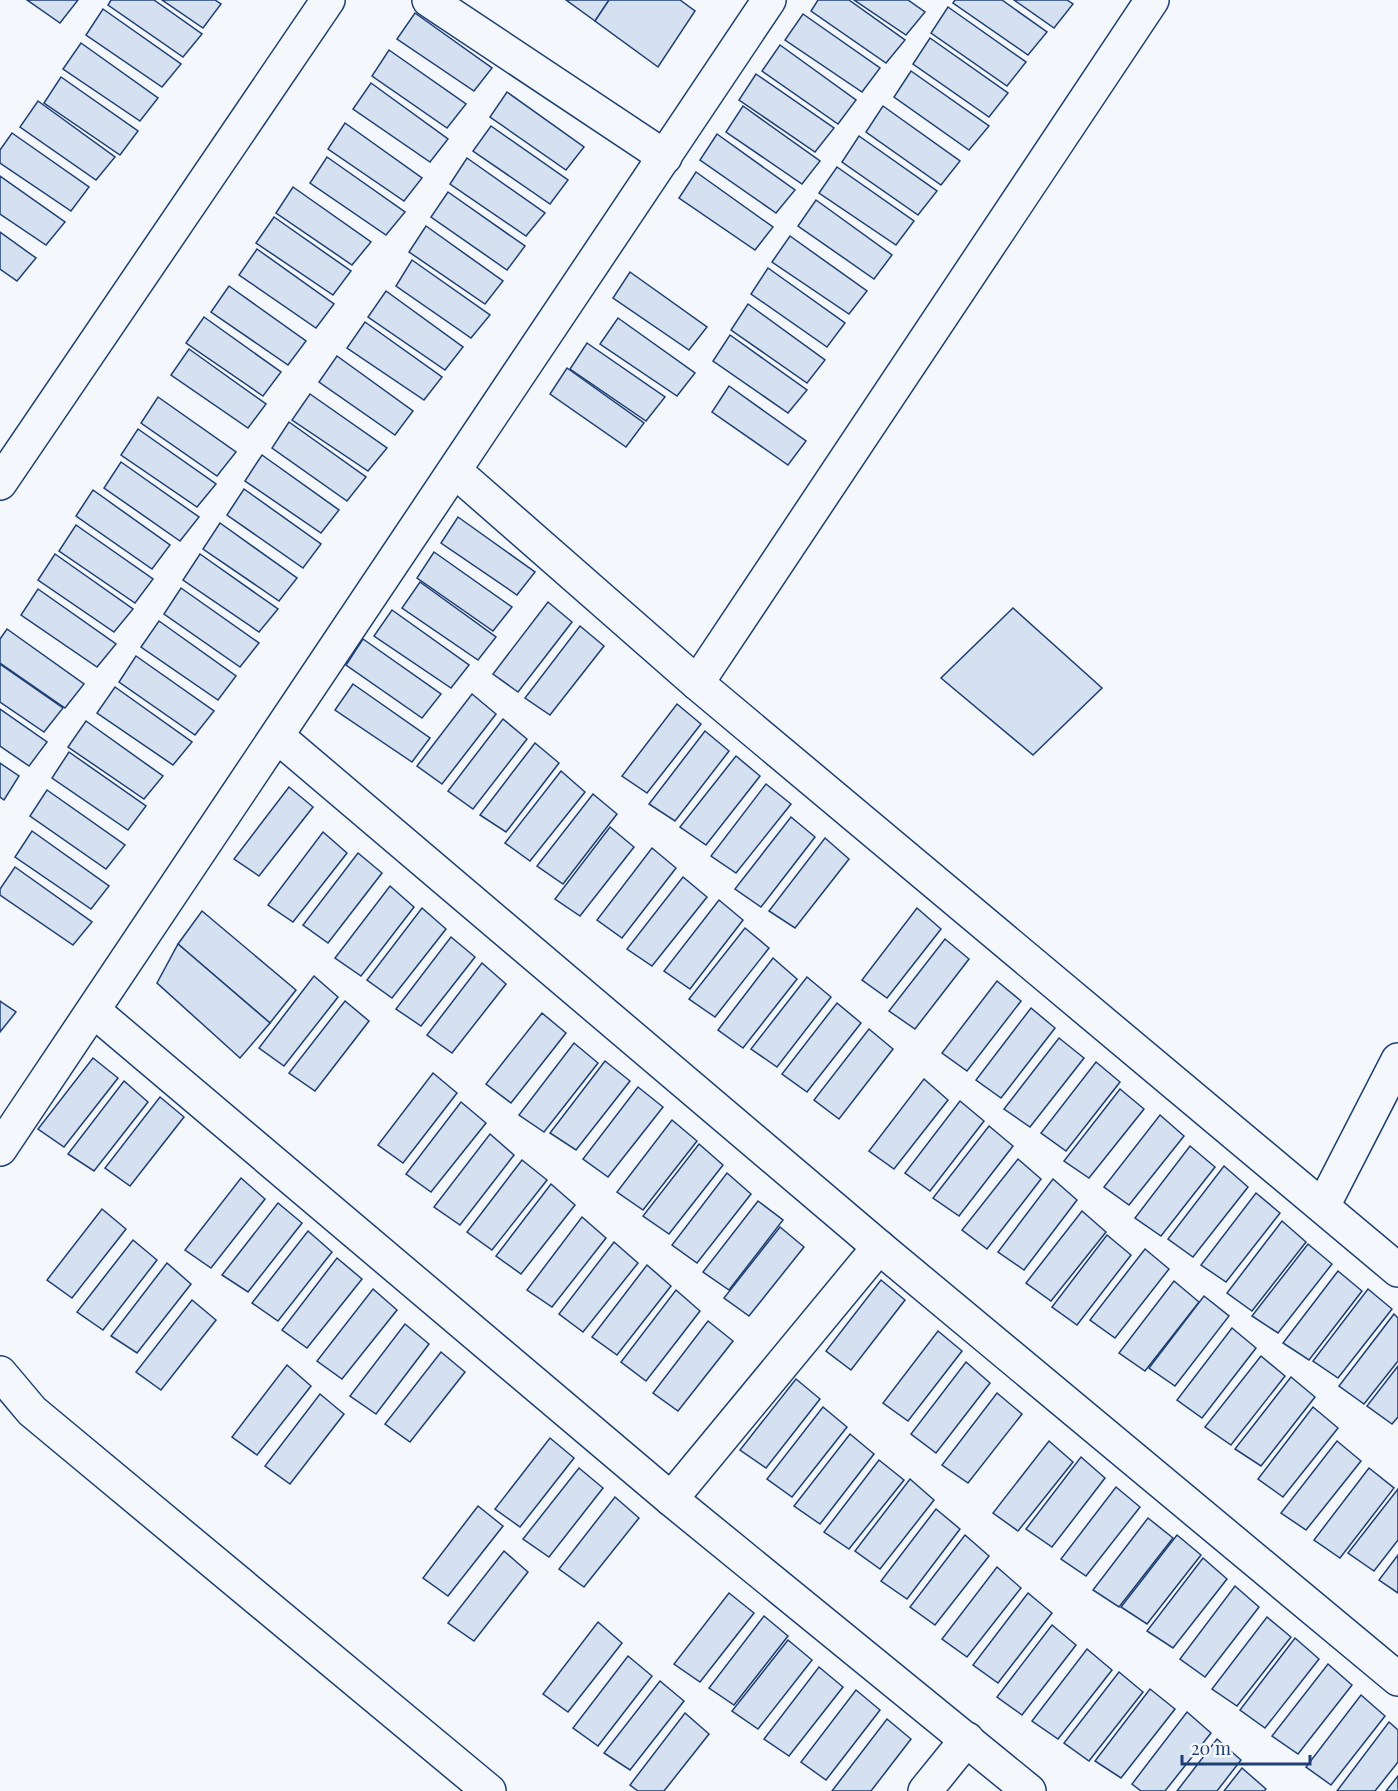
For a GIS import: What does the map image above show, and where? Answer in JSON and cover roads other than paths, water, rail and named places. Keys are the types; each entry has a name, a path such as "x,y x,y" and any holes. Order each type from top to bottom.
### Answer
{"street":[{"path":"0,483 328,0"},
{"path":"429,0 665,157"},
{"path":"0,1149 769,0"},
{"path":"697,683 1152,0"},
{"path":"455,471 697,683 1398,1270"},
{"path":"277,736 879,1247 1398,1679"},
{"path":"94,1011 671,1499 1029,1791"},
{"path":"1323,1206 1398,1060"},
{"path":"671,1499 879,1247"},
{"path":"0,1373 32,1412 489,1791"},
{"path":"925,1791 967,1739"}]}
